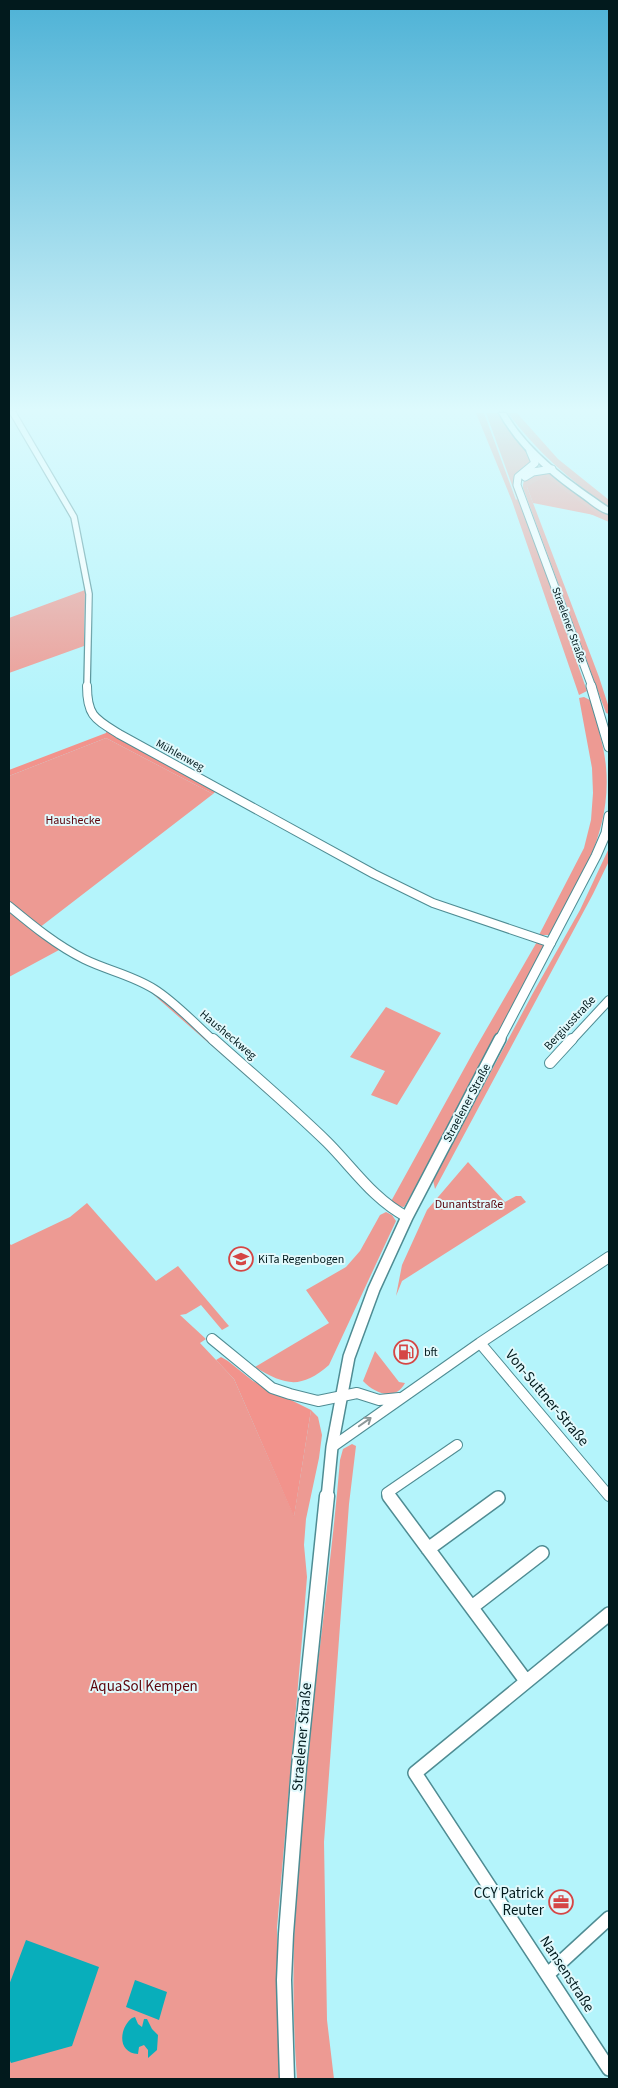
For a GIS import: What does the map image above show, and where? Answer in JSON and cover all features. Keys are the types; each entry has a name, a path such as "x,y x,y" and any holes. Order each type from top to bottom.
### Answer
{"street":[{"name":"Mühlenweg","path":"70,510 74,517 89,594 87,704 96,719 118,734 374,874 433,903 551,943"},
{"name":"Straelener Straße","path":"526,510 595,696 609,748"},
{"name":"Straelener Straße","path":"286,2079 284,1980 298,1768 332,1448 340,1397 354,1339 407,1217 596,856 606,833 609,816"},
{"name":"Hausheckweg","path":"9,906 38,930 83,958 140,980 156,990 289,1106 346,1160 383,1204 407,1217"},
{"name":"Bergiusstraße","path":"550,1063 609,1000"},
{"path":"332,1448 400,1398 609,1257"},
{"path":"212,1339 246,1369 272,1388 318,1400 357,1393 379,1400 400,1398"},
{"name":"Von-Suttner-Straße","path":"480,1343 609,1496"},
{"path":"457,1444 387,1493 526,1681 609,1614"},
{"path":"428,1549 498,1498"},
{"path":"472,1607 542,1553"},
{"name":"Nansenstraße","path":"526,1681 415,1773 609,2069"},
{"path":"548,1974 609,1918"}],"green space":[{"path":"515,510 526,510 541,560 587,691 579,695"},
{"path":"531,510 536,510 599,677 609,708 609,714 606,713"},
{"path":"582,510 603,510 609,515 609,522"},
{"path":"85,590 84,646 9,673 9,618"},
{"path":"584,697 590,700 605,758 607,790 604,813 599,834 583,875 552,935 539,935 584,848 591,820 592,768 579,698"},
{"name":"Haushecke","path":"106,738 213,794 39,928 9,903 9,776"},
{"path":"609,848 609,861 593,894 435,1189 433,1180 533,993 580,910"},
{"path":"9,911 59,950 9,977"},
{"path":"538,940 545,946 543,952 411,1195 404,1207 389,1205 475,1049"},
{"path":"138,981 154,992 242,1067 327,1147"},
{"path":"386,1007 441,1033 397,1105 371,1095 385,1071 350,1057"},
{"name":"Dunantstraße","path":"468,1162 505,1202 516,1196 521,1196 526,1202 402,1281 396,1296 402,1265 427,1210"},
{"name":"AquaSol Kempen","path":"87,1203 156,1281 178,1266 229,1326 222,1330 201,1305 186,1314 180,1315 206,1339 200,1343 234,1379 294,1516 311,1410 318,1417 322,1435 306,1519 304,1545 307,1577 277,1928 280,2079 9,2079 9,1243 11,1245 70,1217"},
{"path":"386,1212 392,1215 396,1221 329,1365 310,1378 293,1382 276,1378 255,1367 329,1323 306,1290 346,1267 360,1251 380,1215"},
{"path":"375,1351 399,1382 405,1383 396,1392 384,1394 378,1392 363,1381"},
{"path":"352,1444 356,1446 349,1504 324,1842 327,2020 334,2079 297,2079 294,2001 299,1846 340,1460 343,1449"}],"shaded area":[{"path":"571,510 591,510 599,516"},
{"path":"107,729 217,790 213,794 106,738 9,776 9,770 106,733"},
{"path":"221,1357 253,1381 311,1410 294,1517 234,1379 216,1360"}],"water":[{"path":"26,1940 99,1967 72,2046 11,2063 9,2059 9,1985"},
{"path":"135,1980 167,1992 159,2020 126,2007"},
{"path":"135,2017 138,2024 142,2027 144,2019 147,2019 152,2029 158,2035 157,2050 148,2058 148,2050 144,2045 139,2047 138,2054 131,2053 123,2045 124,2028"}],"place":[{"name":"KiTa Regenbogen","path":"241,1259"},
{"name":"bft","path":"406,1352"},
{"name":"CCY Patrick Reuter","path":"561,1902"}]}
